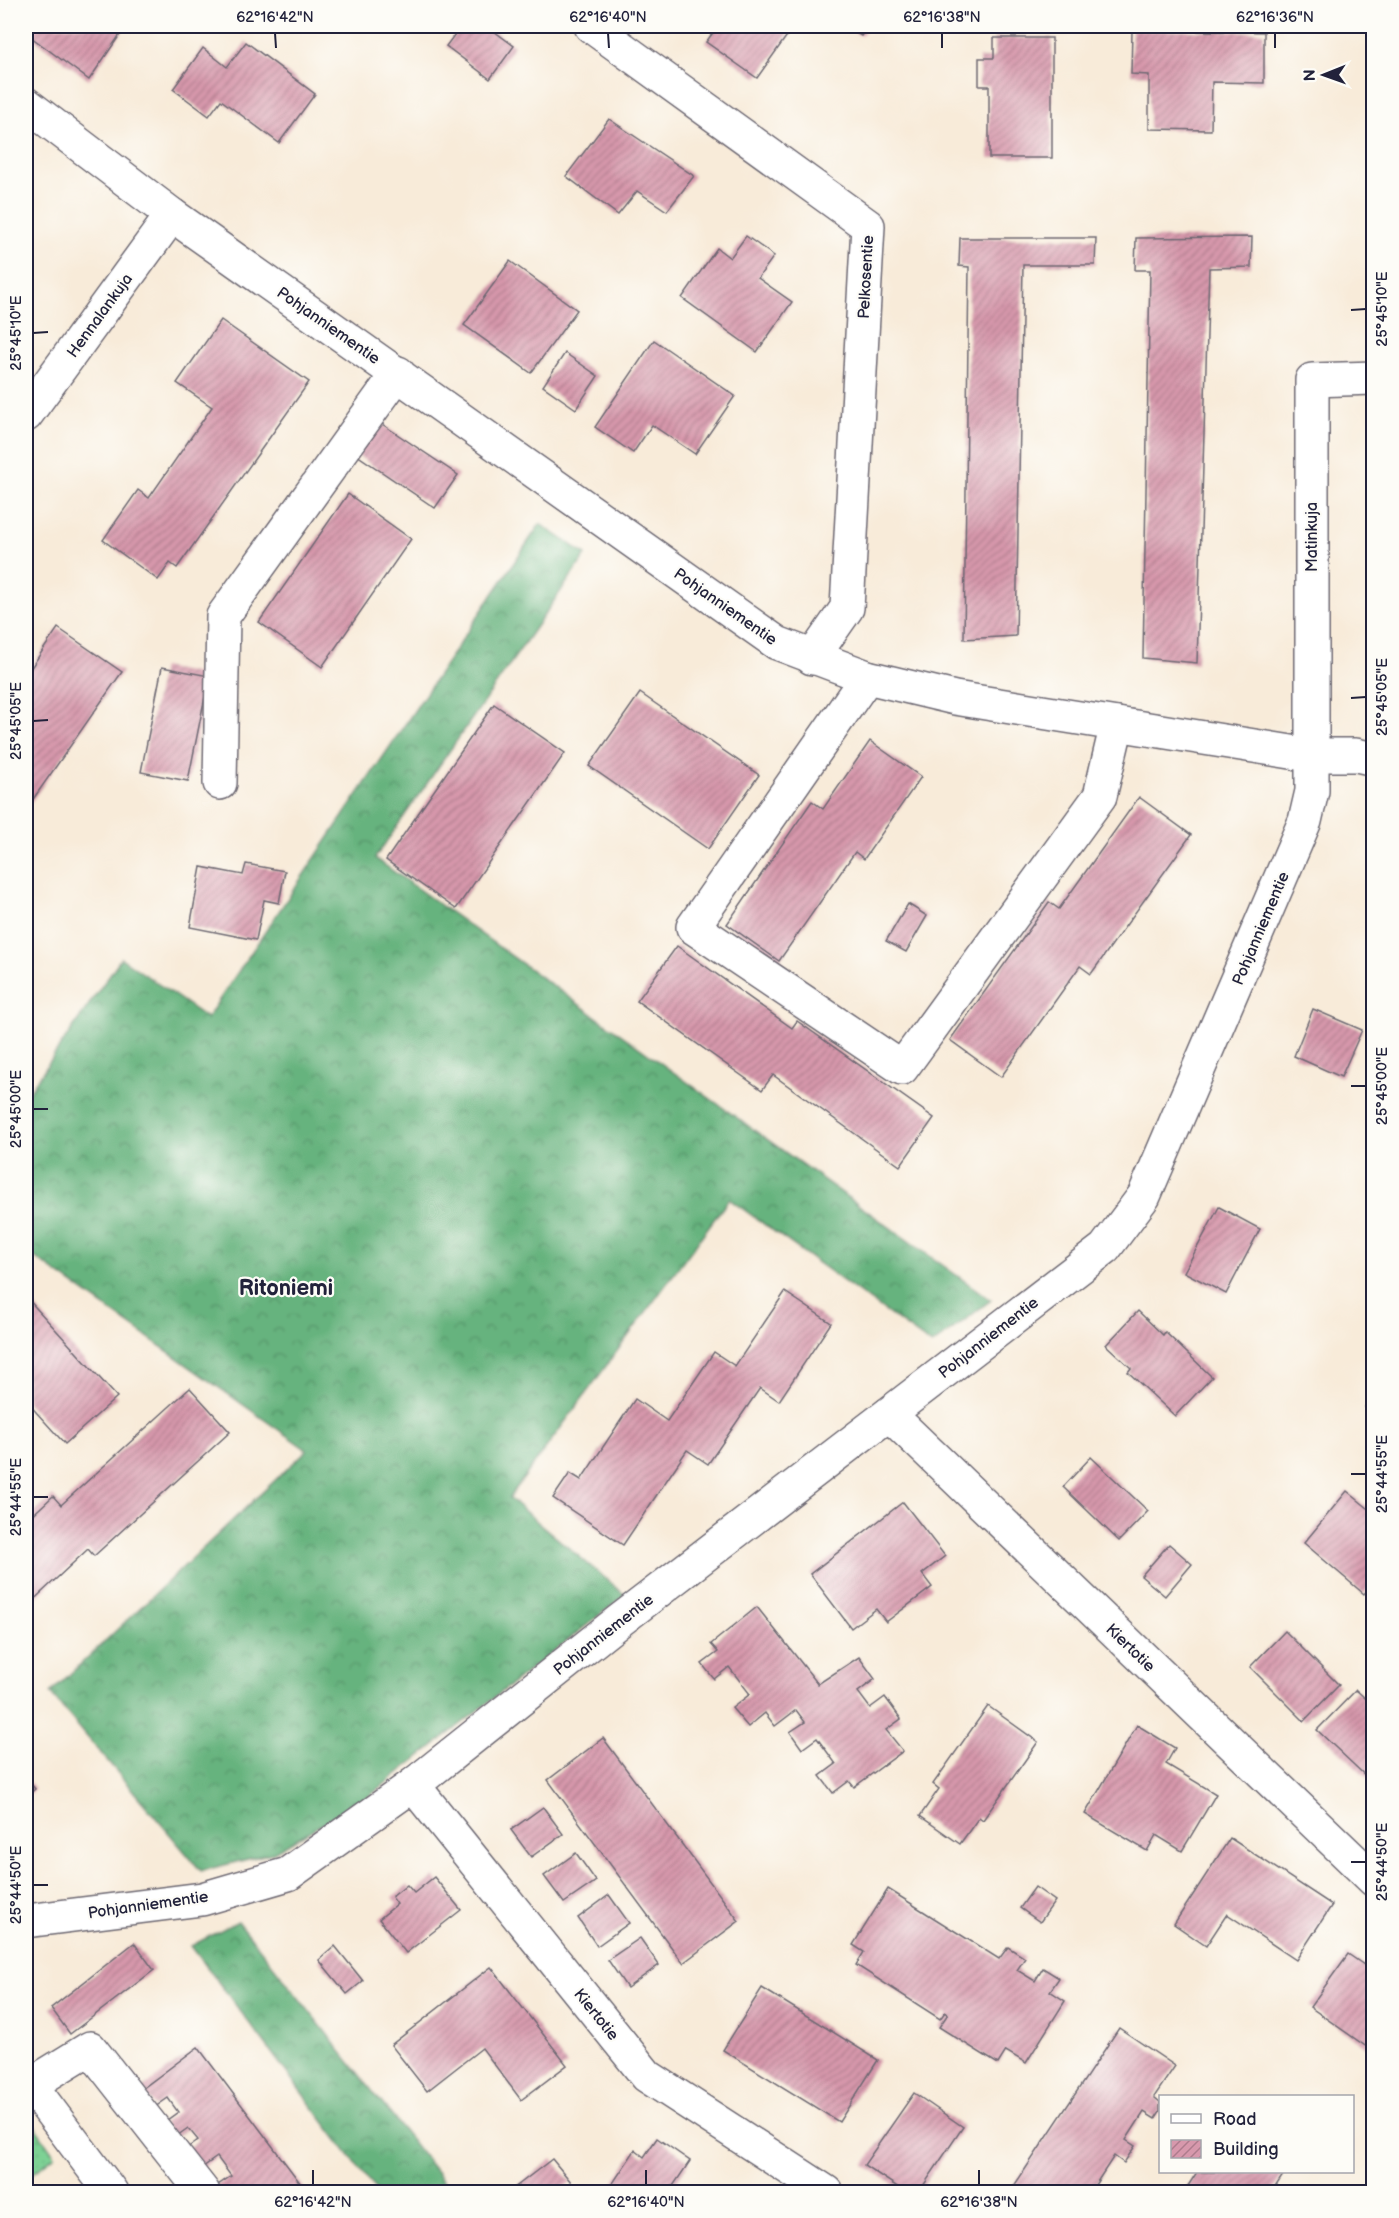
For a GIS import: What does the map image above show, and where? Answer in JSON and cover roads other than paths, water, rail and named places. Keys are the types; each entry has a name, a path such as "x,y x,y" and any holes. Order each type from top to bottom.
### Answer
{"street":[{"name":"Pelkosentie","path":"591,26 868,226 848,608 812,658"},
{"name":"Pohjanniementie","path":"26,104 172,215 777,644 867,677 955,699 1310,755 1312,791 1305,821 1144,1196 1105,1248 619,1621 413,1785 288,1874 202,1899 26,1921"},
{"name":"Hennalankuja","path":"26,415 172,215"},
{"path":"220,783 223,616 398,374"},
{"name":"Matinkuja","path":"1310,755 1312,380 1374,378"},
{"path":"867,677 693,927 902,1068 1100,796 1117,724"},
{"path":"1310,755 1356,756 1374,759"},
{"name":"Kiertotie","path":"888,1414 1374,1880"},
{"name":"Kiertotie","path":"413,1785 647,2076 826,2193"},
{"path":"111,2193 28,2082 90,2048 203,2193"}],"district":[{"name":"Ritoniemi","path":"286,1287"}]}
